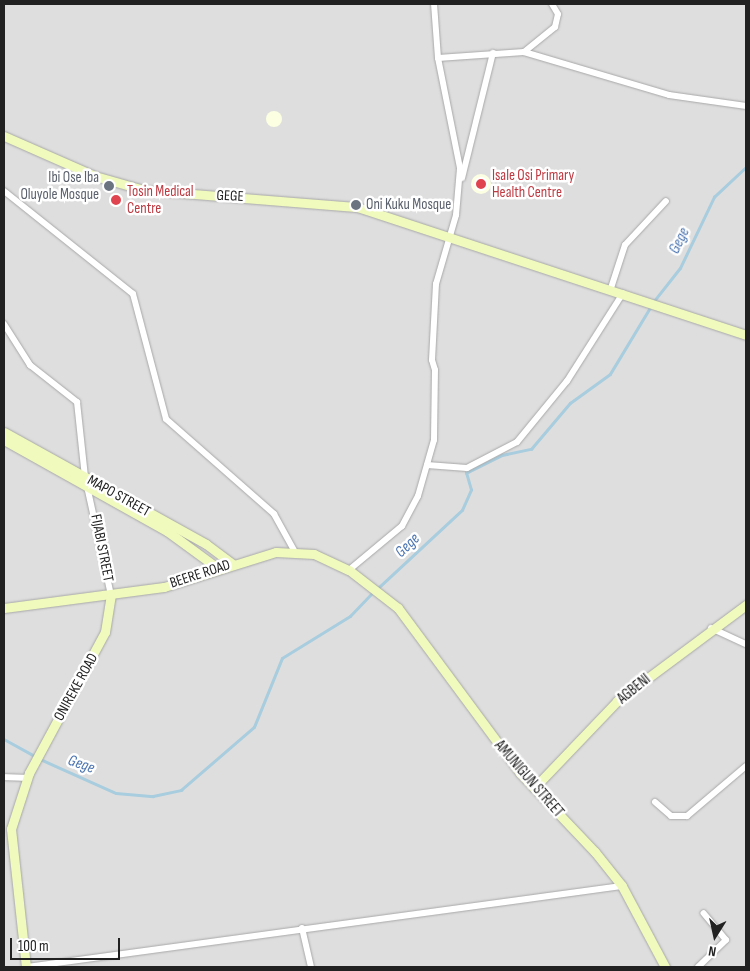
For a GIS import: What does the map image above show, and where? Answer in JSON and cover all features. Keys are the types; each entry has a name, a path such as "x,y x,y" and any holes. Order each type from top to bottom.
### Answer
{"street":[{"path":"434,4 438,58 460,149 459,185"},
{"path":"524,52 555,27 558,14 552,4"},
{"path":"438,58 524,52 669,95 746,106"},
{"path":"349,570 402,526 427,465 436,418 432,360 436,284 450,241 459,185 493,54"},
{"name":"GEGE","path":"4,136 95,176 144,190 344,204 450,241 611,288 666,312 746,335"},
{"path":"4,191 132,294 166,419 274,514 294,552"},
{"path":"611,288 625,245 666,201"},
{"path":"427,465 467,468 517,442 567,382 624,293"},
{"name":"FIJABI STREET","path":"4,324 30,364 77,402 85,477 111,595"},
{"name":"MAPO STREET","path":"4,432 206,544 233,564"},
{"name":"MAPO STREET","path":"4,440 189,544 219,569"},
{"name":"BEERE ROAD","path":"4,608 111,595 164,586 233,564 294,552 314,554 349,570 384,597"},
{"name":"ONIREKE ROAD","path":"27,967 11,850 11,828 28,776 97,652 111,595"},
{"name":"AMUNIGUN STREET","path":"384,597 411,624 534,788 622,886 665,967"},
{"name":"AGBENI","path":"534,788 617,701 710,628 746,604"},
{"path":"710,628 746,644"},
{"path":"655,802 671,816 686,816 746,766"},
{"path":"4,776 28,776"},
{"path":"27,967 156,947 247,940 302,928 622,886"},
{"path":"698,967 726,940 703,913"},
{"path":"302,928 312,967"}],"shaded area":[{"path":"4,4 746,4 746,967 4,967"},
{"path":"271,111 277,111 282,116 280,125 271,127 266,122 266,116"},
{"name":"Isale Osi Primary Health Centre","path":"481,174 488,177 491,184 488,191 481,194 474,191 471,184 474,177"},
{"name":"Tosin Medical Centre","path":"113,193 119,193 123,200 119,207 113,207 109,203 109,197"}],"waterway":[{"name":"Gege","path":"654,301 680,268 714,197 746,167"},
{"name":"Gege","path":"377,589 462,510 471,490 466,473 502,455 531,449 570,403 610,374 651,306"},
{"name":"Gege","path":"40,759 116,793 153,796 181,790 254,727 282,658 350,616 373,592"},
{"name":"Gege","path":"4,739 35,756"}],"place":[{"name":"Isale Osi Primary Health Centre","path":"481,184"},
{"name":"Ibi Ose Iba Oluyole Mosque","path":"109,186"},
{"name":"Tosin Medical Centre","path":"116,200"},
{"name":"Oni Kuku Mosque","path":"356,205"}]}
